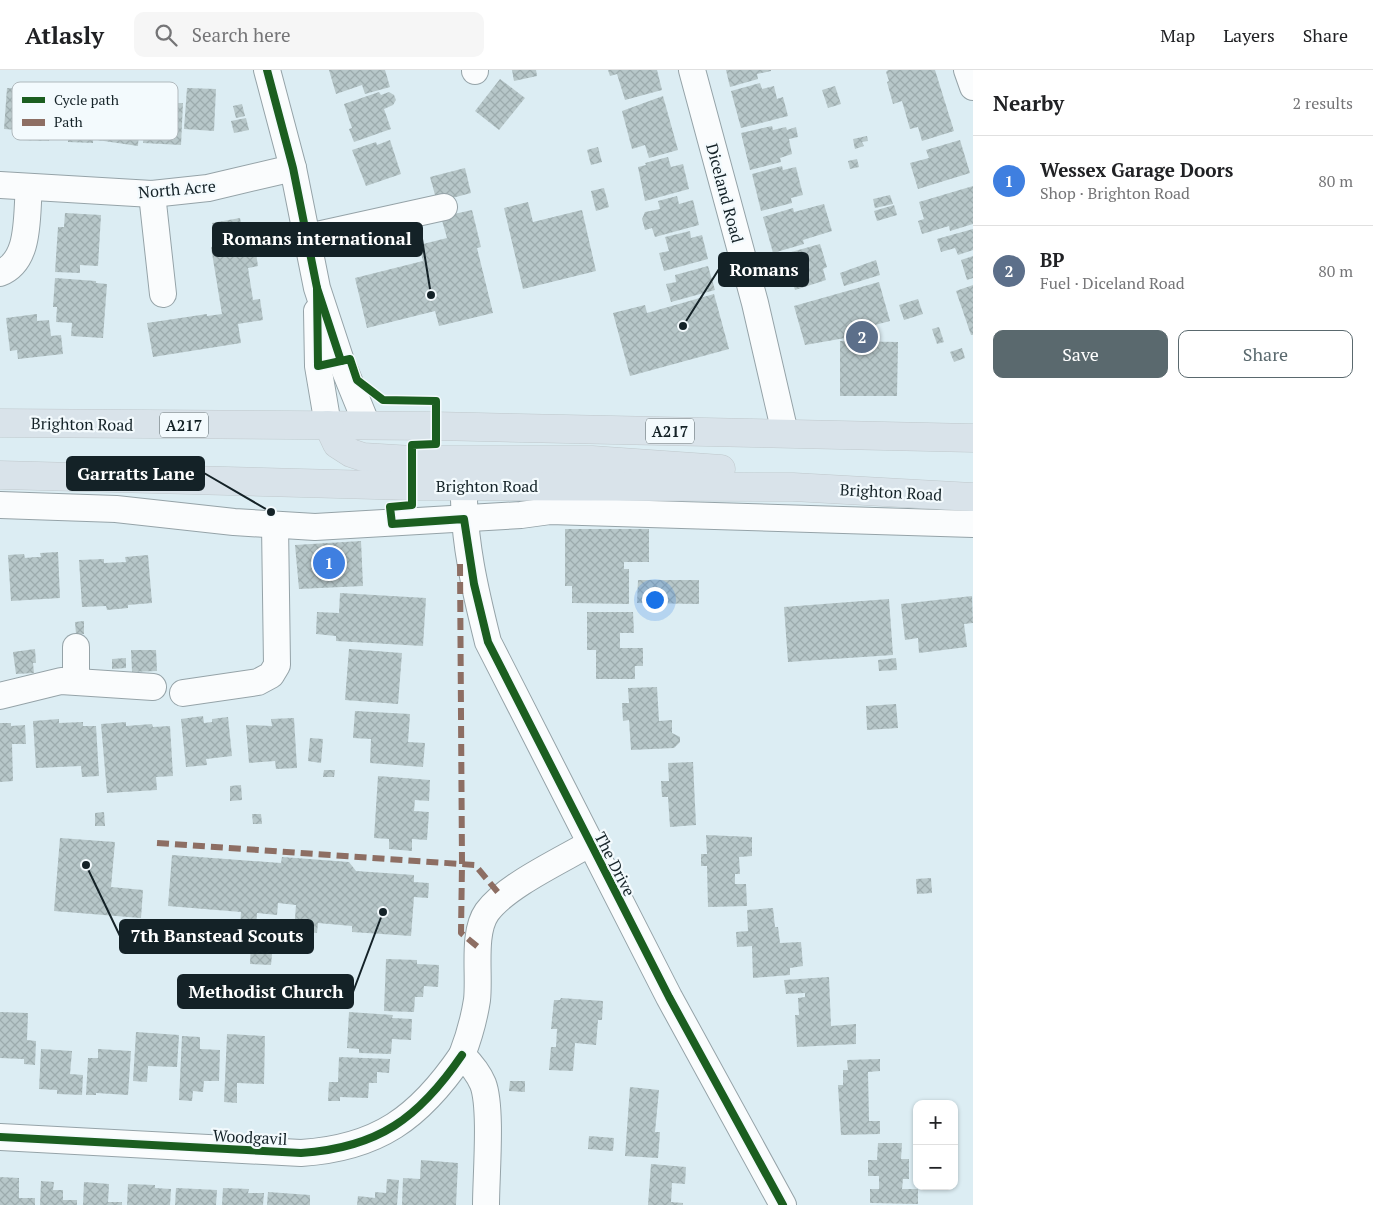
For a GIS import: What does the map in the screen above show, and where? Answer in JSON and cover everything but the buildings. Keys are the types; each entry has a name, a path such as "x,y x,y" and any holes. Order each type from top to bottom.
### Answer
{"highway":[{"name":"Brighton Road","path":"0,423 367,425 973,438"},
{"path":"328,425 337,444 351,453 363,457 412,460 602,461 731,470 793,486"},
{"name":"Brighton Road","path":"0,475 464,486 793,486 973,497"}],"street":[{"path":"266,70 293,168 318,288 341,361 367,425"},
{"name":"Diceland Road","path":"692,70 755,303 784,434"},
{"path":"967,70 973,87"},
{"name":"North Acre","path":"0,185 152,194 208,188 293,168"},
{"path":"0,273 10,269 22,253 29,188"},
{"path":"152,194 163,294"},
{"path":"308,237 444,207"},
{"path":"318,288 318,366 328,425"},
{"name":"The Drive","path":"464,486 464,519 474,584 488,642 589,844 669,997 783,1205"},
{"name":"Brighton Road","path":"0,505 116,509 234,522 325,526 521,516 550,511 973,524"},
{"path":"183,693 258,682 271,675 277,665 275,524"},
{"path":"76,647 76,680"},
{"path":"2,695 44,684 76,680 98,684 153,687"},
{"name":"Woodgavil","path":"0,1137 301,1153 333,1151 368,1141 419,1107 442,1085 462,1055 472,1030 477,998 478,947 486,914 501,896 589,844"},
{"path":"462,1055 477,1071 483,1086 486,1113 486,1205"}],"marked path":[{"path":"460,564 461,933 478,947"},
{"path":"157,843 475,865 501,896"}],"cycle path":[{"path":"267,70 293,168 317,288 341,361"},
{"path":"317,288 318,366 350,359 357,380 383,400 436,401 436,444 412,445 412,505 390,507 392,524 464,519 474,584 488,642 669,997 783,1205"},
{"path":"0,1137 301,1153 328,1150 353,1144 394,1126 430,1096 462,1055"}],"place":[{"name":"Romans international","path":"431,295"},
{"name":"Romans","path":"683,326"},
{"name":"BP","path":"862,337"},
{"name":"Garratts Lane","path":"271,512"},
{"name":"Wessex Garage Doors","path":"329,563"},
{"name":"7th Banstead Scouts","path":"86,865"},
{"name":"Methodist Church","path":"383,912"}]}
